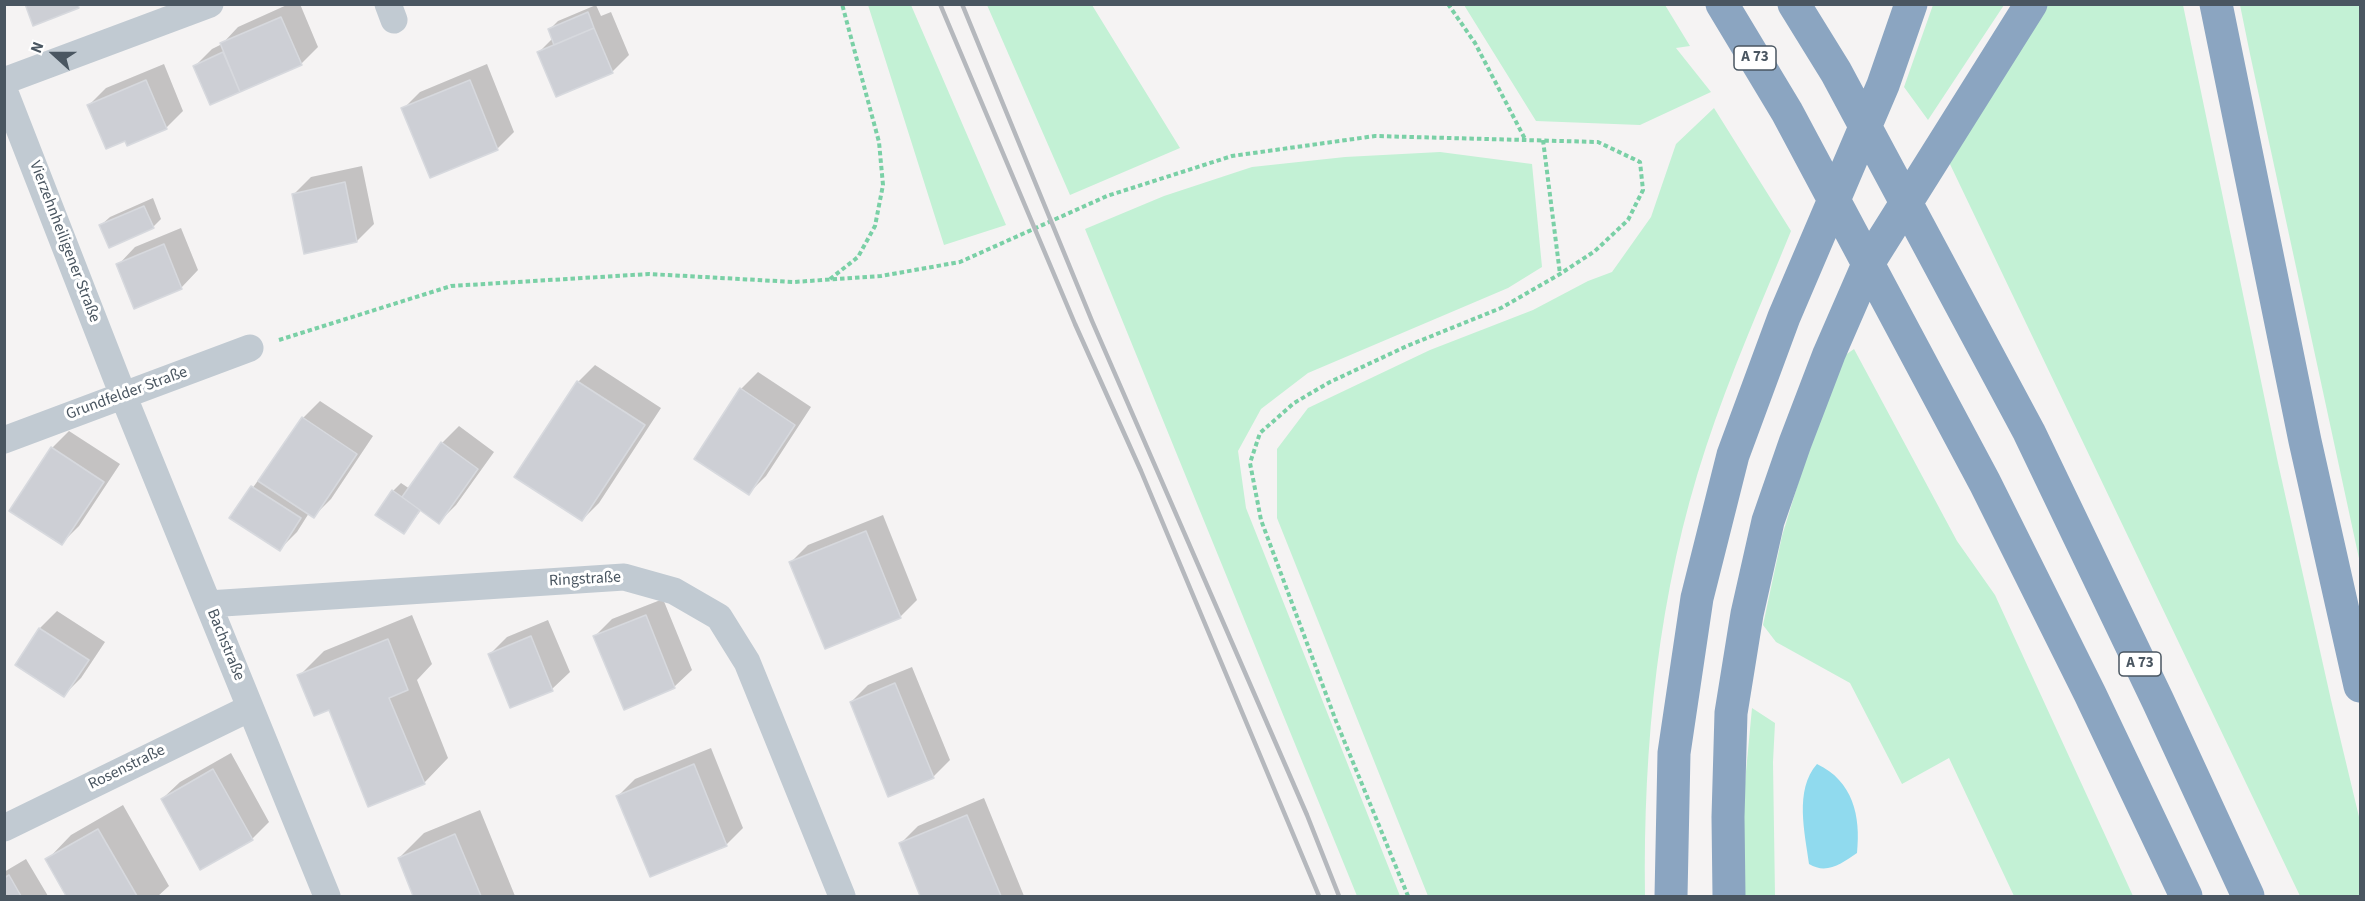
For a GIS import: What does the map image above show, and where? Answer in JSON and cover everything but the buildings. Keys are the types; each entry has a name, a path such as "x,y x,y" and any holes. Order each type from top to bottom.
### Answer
{"highway":[{"name":"A 73","path":"1722,4 1787,112 1985,483 2090,694 2186,897"},
{"name":"A 73","path":"1794,4 1828,58 2029,432 2158,701 2248,897"},
{"path":"1671,897 1674,753 1697,598 1733,455 1784,317 1883,85 1911,4"},
{"path":"1729,897 1728,817 1731,713 1748,614 1768,522 1829,354 1869,262 2031,4"},
{"path":"2216,4 2305,441 2361,686"}],"street":[{"path":"4,81 210,4"},
{"name":"Vierzehnheiligener Straße","path":"4,90 123,395"},
{"name":"Grundfelder Straße","path":"4,440 250,348"},
{"name":"Bachstraße","path":"123,395 327,897"},
{"name":"Ringstraße","path":"208,604 624,577 674,591 718,617 747,662 842,897"},
{"name":"Rosenstraße","path":"4,828 250,708"}],"path":[{"path":"829,279 858,257 875,226 883,185 879,142 842,4"},
{"path":"1448,4 1475,43 1526,139"},
{"path":"250,348 451,286 649,274 794,282 881,276 960,262 1107,196 1232,156 1375,136 1598,142 1640,162 1643,190 1628,220 1594,251 1560,274 1501,308 1397,350 1330,381 1294,403 1260,434 1250,462 1261,520 1336,721 1408,897"},
{"path":"1543,140 1560,274"}],"green space":[{"path":"868,5 911,5 1006,225 944,245"},
{"path":"987,5 1092,5 1180,148 1070,195"},
{"path":"1464,5 1665,5 1690,46 1676,48 1711,92 1640,125 1536,121"},
{"path":"1933,5 2004,5 1928,120 1904,87"},
{"path":"2044,5 2183,5 2278,463 2360,821 2360,896 2300,896 1948,160"},
{"path":"2240,5 2360,5 2360,563 2250,54"},
{"path":"1714,108 1791,231 1715,420 1676,557 1665,613 1651,726 1645,839 1645,896 1428,896 1277,518 1277,449 1308,408 1430,350 1533,310 1588,281 1612,272 1651,217 1676,144"},
{"path":"1440,152 1532,164 1542,267 1508,288 1308,373 1261,409 1238,451 1246,508 1400,896 1357,896 1085,229 1164,196 1252,167 1345,157"},
{"path":"1854,349 1957,541 1995,595 2133,896 2014,896 1949,758 1902,784 1850,683 1776,642 1763,625 1782,536 1808,451 1841,358"},
{"path":"1752,708 1775,723 1773,762 1775,896 1744,896 1740,835"}],"water":[{"path":"1817,764 1829,771 1847,790 1856,813 1858,826 1857,853 1840,864 1828,868 1809,864 1804,826 1805,786"}],"railway":[{"path":"940,4 1075,324 1141,471 1319,896"},
{"path":"962,4 1092,321 1307,815 1339,896"}]}
